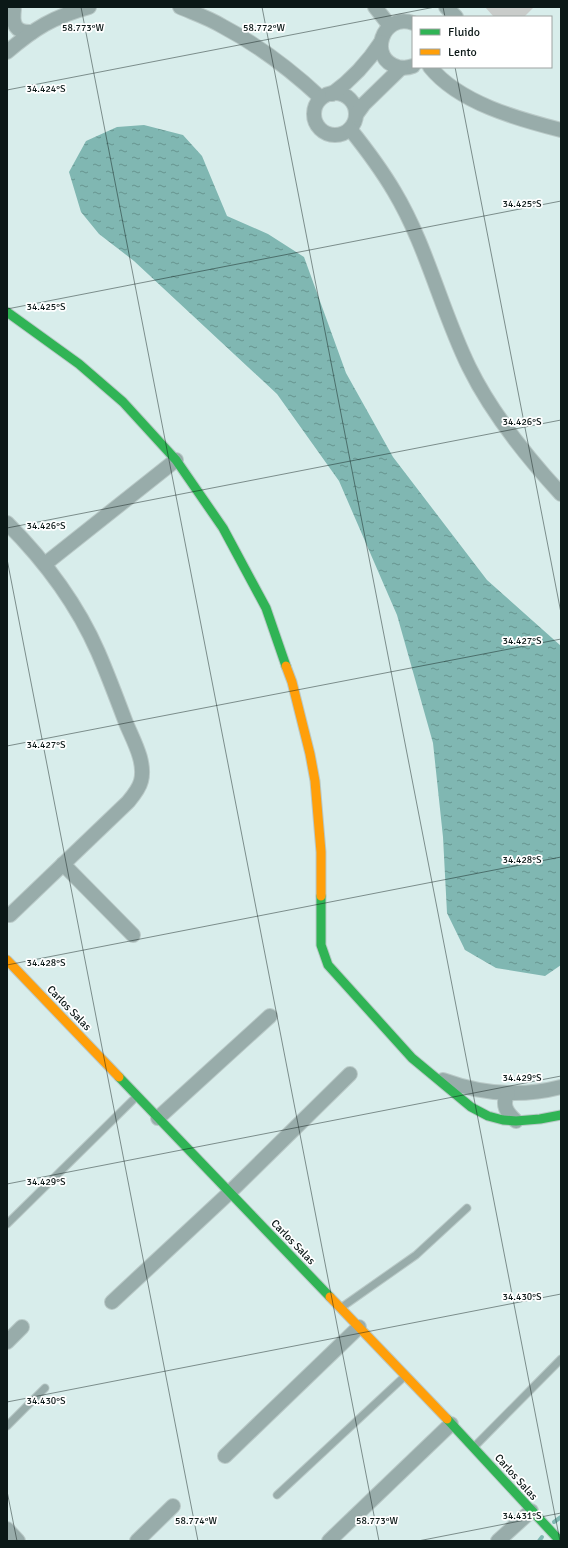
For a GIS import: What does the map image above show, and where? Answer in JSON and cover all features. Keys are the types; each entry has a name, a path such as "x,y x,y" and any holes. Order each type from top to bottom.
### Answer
{"street":[{"path":"180,7 221,25 260,48 303,82 326,96 339,94 346,96 355,108 356,115"},
{"path":"375,7 390,26"},
{"path":"446,7 455,16"},
{"path":"7,52 32,32 51,20 82,8"},
{"path":"12,10 15,25 22,32 32,32"},
{"path":"407,67 364,104 356,115 353,125 344,133 331,135 319,129 315,123 314,110 326,96 346,83 373,54 381,42 386,30 397,22 404,21 412,23"},
{"path":"381,42 381,50 384,56 394,66 407,67"},
{"path":"431,68 449,85 469,98 500,112 561,130"},
{"path":"350,129 387,180 407,216 421,247 450,324 469,367 485,395 510,433 534,465 561,494"},
{"path":"7,312 79,364 123,402 176,460 223,528 250,574 266,608 292,682 310,754 315,781 321,852 321,945 328,965 412,1058 438,1078 471,1107 488,1116 516,1121 540,1119 561,1114"},
{"path":"45,564 176,460"},
{"path":"7,523 45,564 80,619 98,651 139,756 142,770 141,781 135,793 128,802 10,915 7,915"},
{"path":"63,864 133,935"},
{"name":"Carlos Salas","path":"7,960 474,1448 560,1541"},
{"path":"158,1118 270,1016"},
{"path":"112,1302 229,1192 350,1074"},
{"path":"438,1078 462,1087 489,1092 508,1093 560,1088"},
{"path":"508,1093 505,1098 504,1105 509,1115 516,1121"},
{"path":"7,1342 22,1326"},
{"path":"225,1456 358,1327"},
{"path":"329,1541 451,1424"},
{"path":"137,1541 173,1506"},
{"path":"498,1541 531,1511"},
{"path":"7,1529 18,1541"}],"lane":[{"path":"7,1224 137,1096"},
{"path":"340,1308 416,1255 467,1208"},
{"path":"474,1448 561,1359"},
{"path":"277,1495 405,1376"},
{"path":"7,1426 45,1388"}],"water":[{"path":"144,125 183,135 202,156 227,216 268,234 304,257 346,373 393,457 487,580 561,646 561,965 545,976 496,968 465,950 447,913 443,837 433,743 397,615 339,481 277,394 134,261 99,234 81,212 69,172 86,141 117,127"}],"building":[{"path":"485,7 534,7 525,16 493,16"}],"waterway":[{"path":"554,1522 561,1517"},
{"path":"539,1541 542,1537"}],"traffic: fast":[{"path":"7,312 79,364 123,402 176,460 223,528 266,608 286,666"},
{"path":"321,896 321,945 328,965 412,1058 471,1107 488,1116 503,1120 516,1121 561,1115"},
{"path":"119,1077 330,1297"},
{"path":"447,1419 560,1541"}],"traffic: slow":[{"path":"286,666 292,682 310,754 315,781 321,852 321,896"},
{"path":"7,960 119,1077"},
{"path":"330,1297 447,1419"}]}
